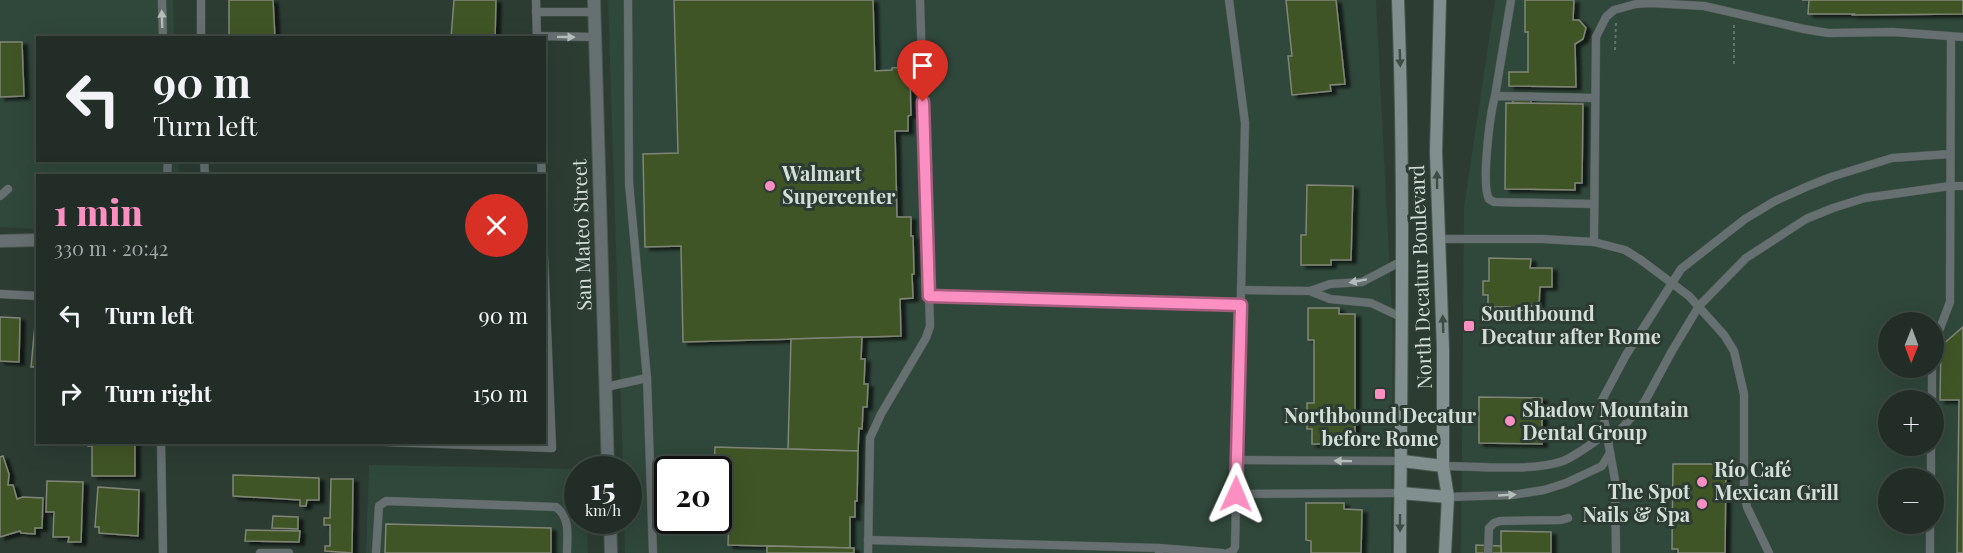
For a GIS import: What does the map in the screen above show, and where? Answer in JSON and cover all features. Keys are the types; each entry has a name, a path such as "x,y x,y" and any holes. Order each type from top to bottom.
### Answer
{"main road":[{"name":"North Decatur Boulevard","path":"1398,0 1401,73 1403,318 1400,553"},
{"name":"North Decatur Boulevard","path":"1440,0 1436,120 1443,349 1443,466 1448,497 1445,553"},
{"path":"1402,461 1443,466"},
{"path":"1400,493 1448,497"}],"street":[{"name":"San Mateo Street","path":"594,6 608,456"},
{"path":"0,240 36,240"},
{"path":"610,534 611,553"}],"lane":[{"path":"162,0 163,36"},
{"path":"201,0 201,36"},
{"path":"536,0 537,36"},
{"path":"628,0 629,183 647,378 653,553"},
{"path":"868,553 870,438 881,414 926,338 930,326 921,0"},
{"path":"1228,553 1235,547 1245,123 1229,0"},
{"path":"1511,0 1491,110 1485,186 1489,199 1494,202 1594,204"},
{"path":"1594,242 1596,37 1606,16 1614,10 1636,4 1686,4 1828,33 1893,32 1963,38"},
{"path":"537,12 594,6"},
{"path":"546,37 595,37"},
{"path":"1944,318 1950,302 1951,37"},
{"path":"1495,96 1595,98"},
{"path":"1616,553 1615,487 1601,402 1626,355 1681,269 1745,219 1775,201 1831,177 1892,158 1950,154"},
{"path":"1443,466 1550,464 1565,460 1607,438 1624,426 1645,401 1699,306 1746,258 1806,219 1865,198 1963,186"},
{"path":"0,196 8,189"},
{"path":"1439,239 1542,239 1594,242 1625,250 1674,283 1699,306 1724,335 1734,351 1744,394 1744,493 1747,507 1769,553"},
{"path":"1241,290 1310,291 1330,284 1362,282 1402,261"},
{"path":"1310,291 1330,299 1371,303 1403,318"},
{"path":"0,294 36,296"},
{"path":"929,296 1241,305"},
{"path":"441,444 552,448 546,305"},
{"path":"606,387 647,378"},
{"path":"160,444 163,553"},
{"path":"1448,497 1512,495 1544,490 1566,483 1602,466 1610,453"},
{"path":"1237,460 1402,461"},
{"path":"1236,494 1400,493"},
{"path":"376,553 379,506 386,501 556,507 562,512 567,523 567,553"},
{"path":"1488,553 1489,528 1494,523 1568,518"},
{"path":"1930,534 1930,553"},
{"path":"868,540 1222,553"},
{"path":"260,553 289,553"}],"path":[{"path":"1734,13 1734,64"}],"shaded area":[{"path":"0,0 173,0 174,36 36,36 36,162 178,162 179,174 36,174 36,229 0,227"},
{"path":"608,0 1376,0 1393,334 1391,553 625,553 624,534 642,534 642,456 623,456"},
{"path":"1495,0 1963,0 1963,553 1461,553 1464,207"},
{"path":"369,465 564,469 564,534 587,534 588,553 366,553"}],"building":[{"path":"229,0 273,0 275,36 229,36"},
{"path":"454,0 496,0 495,36 451,36"},
{"name":"Walmart Supercenter","path":"674,0 873,0 875,71 906,67 907,79 910,79 911,115 908,116 908,131 895,131 897,217 911,217 911,236 913,236 913,298 900,299 901,336 683,342 681,246 645,247 643,154 678,153"},
{"path":"1286,0 1336,0 1345,84 1330,85 1331,91 1292,95 1288,56 1292,56"},
{"path":"1525,0 1574,0 1573,20 1579,20 1586,28 1583,39 1575,44 1576,87 1509,86 1509,72 1528,72"},
{"path":"1809,0 1963,0 1963,14 1808,14"},
{"path":"0,42 22,42 24,96 0,97"},
{"path":"1513,93 1531,93 1531,104 1513,103"},
{"path":"1506,103 1583,104 1582,183 1575,183 1575,190 1505,189"},
{"path":"1307,185 1353,186 1351,260 1331,260 1331,265 1301,265 1301,235 1306,235"},
{"path":"1489,258 1531,259 1530,268 1552,268 1552,287 1540,287 1539,306 1521,306 1521,312 1510,312 1510,307 1488,307 1488,295 1483,295 1483,281 1489,281"},
{"path":"1308,308 1339,308 1339,314 1355,314 1355,444 1312,444 1312,429 1307,429 1307,403 1314,403 1314,340 1308,340"},
{"path":"0,317 20,318 19,362 0,361"},
{"path":"35,325 36,367 31,367"},
{"path":"1963,327 1963,553 1957,553 1959,400 1944,400 1944,390 1940,390 1940,378 1944,378 1944,343"},
{"path":"862,337 861,359 865,359 864,384 868,384 867,407 863,407 862,429 859,428 858,451 788,449 791,339"},
{"name":"Shadow Mountain Dental Group","path":"1479,397 1542,398 1542,444 1479,443"},
{"path":"88,444 135,444 135,476 92,476 92,446"},
{"path":"715,447 858,451 857,501 855,501 855,517 850,517 850,548 728,545 728,534 732,534 732,456 715,456"},
{"path":"3,456 9,474 8,485 13,485 17,499 43,498 42,528 35,528 35,534 20,531 0,537 0,457"},
{"path":"1673,464 1726,464 1725,553 1678,553 1678,549 1672,549"},
{"path":"233,475 319,478 319,500 307,500 306,506 300,506 300,500 233,496"},
{"path":"331,479 353,479 352,553 325,551 325,546 330,546 330,525 324,525 324,518 330,518"},
{"path":"47,481 83,482 81,542 68,542 69,537 53,537 54,512 46,512"},
{"path":"98,487 139,490 138,536 99,533 99,527 95,527"},
{"path":"1306,503 1344,503 1344,509 1362,510 1361,553 1311,553 1311,541 1306,540"},
{"path":"273,516 298,517 298,529 272,528"},
{"path":"386,524 551,528 551,553 385,553"},
{"path":"246,530 300,531 299,542 245,541"},
{"path":"1501,531 1551,532 1551,553 1501,553"},
{"path":"1476,545 1501,546 1501,553 1476,553"},
{"path":"767,546 854,548 854,553 767,553"}],"place":[{"name":"Walmart Supercenter","path":"770,186"},
{"name":"Southbound Decatur after Rome","path":"1469,326"},
{"name":"Northbound Decatur before Rome","path":"1380,394"},
{"name":"Shadow Mountain Dental Group","path":"1510,421"},
{"name":"Río Café Mexican Grill","path":"1702,482"},
{"name":"The Spot Nails & Spa","path":"1702,504"}],"route":[{"path":"923,102 929,296 1241,305 1236,494"}]}
